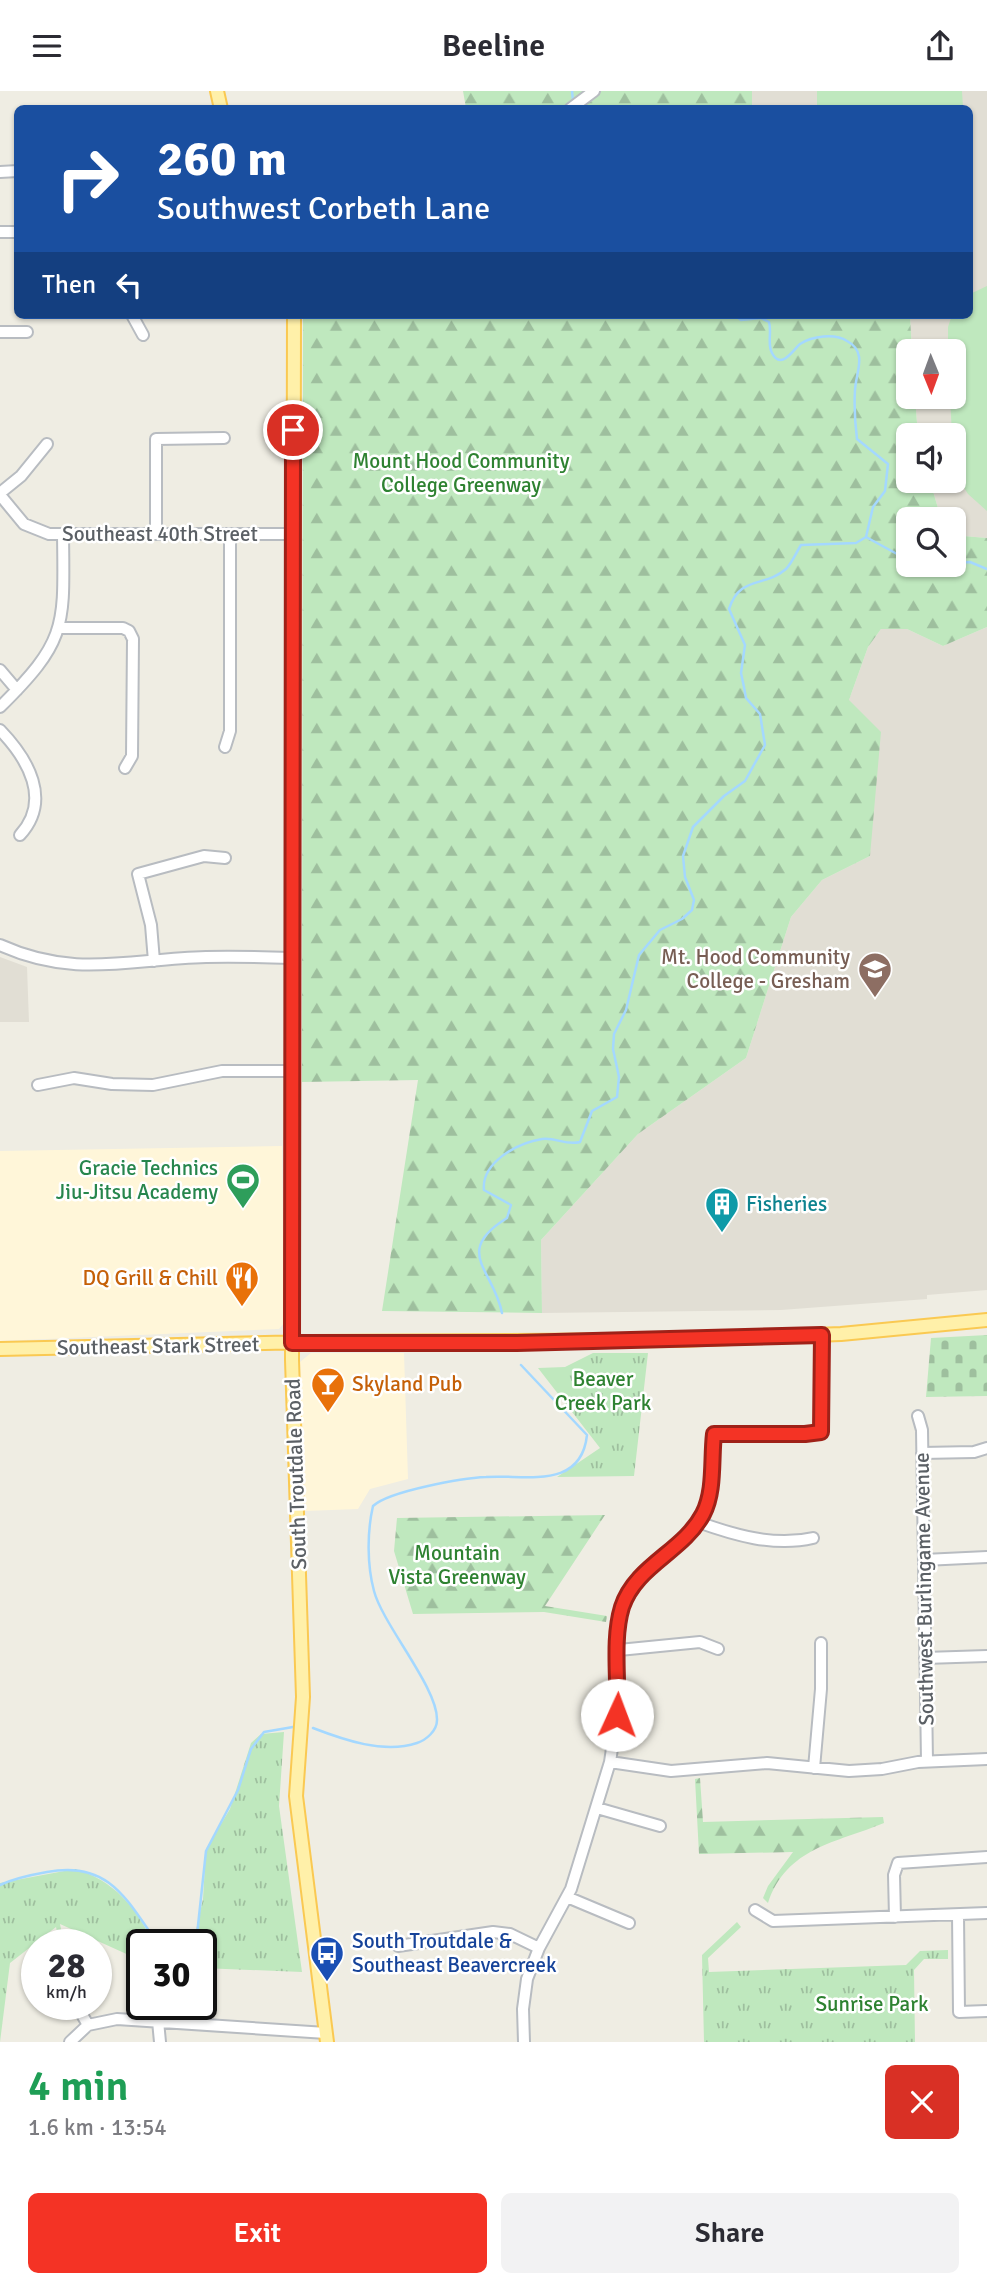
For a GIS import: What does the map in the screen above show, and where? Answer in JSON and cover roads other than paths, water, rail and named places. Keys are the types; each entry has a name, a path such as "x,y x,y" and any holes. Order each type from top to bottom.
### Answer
{"main road":[{"name":"South Troutdale Road","path":"294,319 292,1343 303,1678 297,1806 327,2038"},
{"name":"Southeast Stark Street","path":"0,1349 292,1343 517,1343 822,1335 987,1320"}],"street":[{"path":"575,105 594,91"},
{"path":"134,319 144,335"},
{"path":"0,332 27,332"},
{"path":"156,534 156,439 224,438"},
{"path":"0,494 21,476 47,445"},
{"name":"Southeast 40th Street","path":"0,494 24,524 41,532 293,534"},
{"path":"0,706 49,654 60,628 63,534"},
{"path":"225,747 230,731 230,534"},
{"path":"60,628 123,628 129,631 133,639 132,756 125,768"},
{"path":"0,670 18,689"},
{"path":"0,730 27,764 34,793 31,823 20,835"},
{"path":"154,961 151,925 138,874 204,856 225,858"},
{"path":"0,945 45,962 76,966 205,957 292,958"},
{"path":"38,1085 74,1079 112,1084 153,1085 222,1071 292,1071"},
{"path":"524,2042 525,1989 539,1948 567,1897 610,1762 617,1715 619,1622 623,1605 645,1570 683,1541 704,1511 711,1483 714,1434 821,1432 822,1335"},
{"name":"Southwest Burlingame Avenue","path":"918,1416 922,1453 927,1761"},
{"path":"922,1453 974,1452 987,1448"},
{"path":"698,1522 772,1540 797,1542 813,1538"},
{"path":"923,1560 987,1557"},
{"path":"619,1650 700,1643 718,1649"},
{"path":"814,1768 821,1689 821,1643"},
{"path":"925,1658 987,1656"},
{"path":"610,1762 671,1771 767,1763 871,1770 927,1761 987,1759"},
{"path":"597,1808 660,1826"},
{"path":"895,1917 894,1875 898,1863 987,1857"},
{"path":"567,1897 629,1923"},
{"path":"755,1910 772,1921 987,1913"},
{"path":"958,1915 958,2012 987,2011"},
{"path":"398,1946 493,1932 510,1934 539,1948"},
{"path":"70,2042 88,2025 117,2019 260,2028 327,2038"},
{"path":"85,2020 88,2025"},
{"path":"158,2021 160,2042"},
{"path":"260,2028 262,2042"}],"waterway":[{"path":"572,91 573,101"},
{"path":"740,319 751,319"},
{"path":"502,1313 479,1252 482,1241 491,1230 507,1218 511,1205 484,1190 488,1171 502,1156 532,1141 547,1139 580,1142 592,1111 617,1097 619,1077 613,1049 614,1034 626,1010 639,955 660,930 682,919 692,910 694,900 685,877 683,856 693,827 724,796 745,781 765,745 760,714 746,698 741,673 745,645 729,609 734,598 746,586 778,575 786,569 801,545 856,543 866,537 873,507 885,491 888,464 857,439 857,351 842,339 817,337 800,344 787,357 779,360 772,353 769,322 763,319"},
{"path":"866,537 896,553"},
{"path":"966,562 987,569"},
{"path":"313,1728 351,1741 391,1747 420,1742 435,1728 435,1707 429,1691 379,1605 374,1591 369,1548 373,1506 394,1495 444,1483 486,1477 548,1476 574,1465 582,1453 587,1435 521,1365"},
{"path":"198,1929 206,1851 238,1790 251,1749 264,1732 293,1727"},
{"path":"0,1885 47,1872 86,1872 114,1887 147,1929"}],"place":[{"name":"Mt. Hood Community College - Gresham","path":"875,999"},
{"name":"Gracie Technics Jiu-Jitsu Academy","path":"243,1210"},
{"name":"Fisheries","path":"722,1234"},
{"name":"DQ Grill & Chill","path":"242,1308"},
{"name":"Skyland Pub","path":"328,1414"},
{"name":"South Troutdale & Southeast Beavercreek","path":"327,1983"}],"park label":[{"name":"Mount Hood Community College Greenway","path":"461,473"},
{"name":"Beaver Creek Park","path":"603,1391"},
{"name":"Mountain Vista Greenway","path":"457,1565"},
{"name":"Sunrise Park","path":"872,2004"}]}
